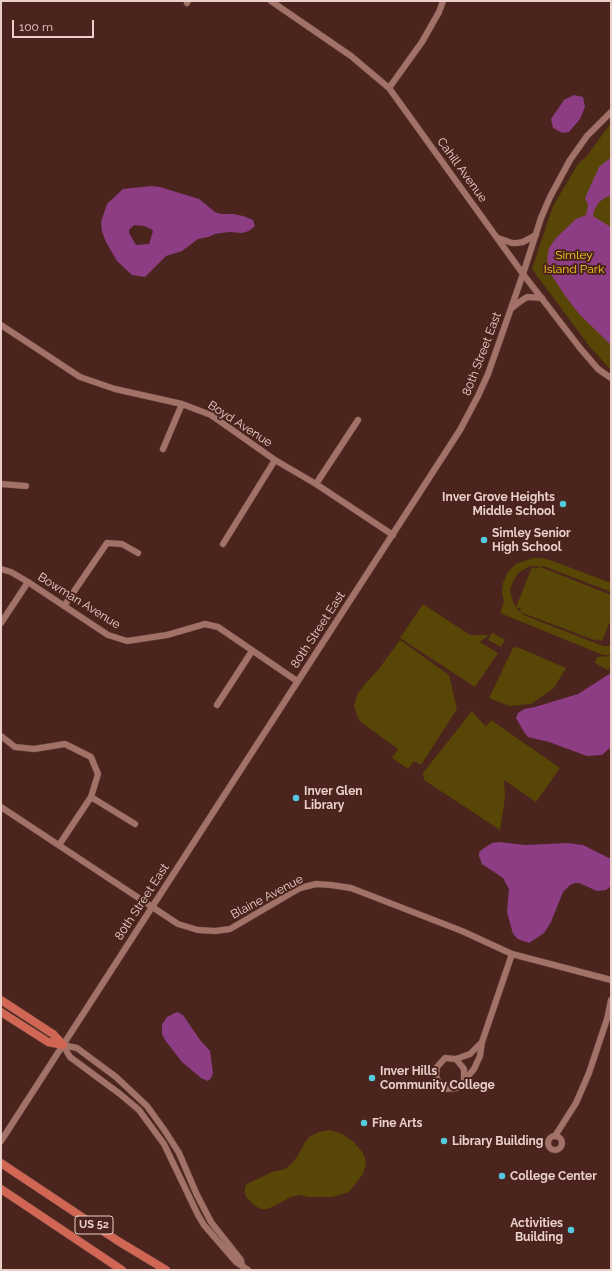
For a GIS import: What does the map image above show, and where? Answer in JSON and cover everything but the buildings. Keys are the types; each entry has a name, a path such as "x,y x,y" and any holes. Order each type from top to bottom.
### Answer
{"highway":[{"path":"1,1000 53,1034 63,1045"},
{"path":"1,1012 48,1042 63,1045"},
{"path":"1,1159 24,1178"},
{"name":"US 52","path":"1,1163 118,1241 166,1270"},
{"name":"US 52","path":"1,1190 122,1270"}],"street":[{"name":"Cahill Avenue","path":"271,1 351,56 389,88 523,274 589,359 611,378"},
{"path":"389,88 422,42 439,12 442,1"},
{"name":"80th Street East","path":"1,1140 460,430 488,374 550,197 570,160 587,136 611,112"},
{"path":"497,238 506,242 518,243 524,242 536,235"},
{"path":"511,309 527,297 542,298"},
{"name":"Boyd Avenue","path":"1,325 80,377 115,389 182,404 211,415 275,460 316,484 393,535"},
{"path":"163,449 182,404"},
{"path":"316,484 358,420"},
{"path":"223,544 275,460"},
{"path":"1,484 26,486"},
{"path":"64,606 107,543 122,544 138,553"},
{"name":"Bowman Avenue","path":"1,569 11,572 28,582 108,635 126,641 167,635 205,624 218,627 297,682"},
{"path":"1,623 28,582"},
{"path":"217,705 252,651"},
{"path":"1,736 15,747 34,750 65,744 91,757 98,774 91,797 59,845"},
{"path":"91,797 135,824"},
{"name":"Blaine Avenue","path":"1,807 178,924 198,930 215,931 230,929 300,888 316,884 331,885 351,888 462,931 512,954 611,980"},
{"path":"482,1042 470,1054 456,1059 445,1058 437,1067 436,1076 439,1084 446,1089 457,1088 474,1069 480,1056 482,1042 512,954"},
{"path":"555,1136 576,1103 607,1019 611,1000"},
{"path":"63,1045 70,1057 139,1110 164,1144 191,1202 204,1225 236,1262 248,1270"},
{"path":"63,1045 77,1048 103,1067 147,1106 179,1153 210,1222 241,1260 242,1265"},
{"path":"456,1059 464,1069 464,1081"}],"green space":[{"name":"Simley Island Park","path":"611,123 611,370 590,347 532,269 553,206 578,164 586,157"},
{"path":"533,558 550,560 611,583 611,592 546,567 530,566 518,573 510,589 515,606 526,616 603,646 609,646 611,641 611,655 603,655 500,613 504,602 502,592 503,583 508,572 516,564"},
{"path":"538,566 611,595 611,619 602,641 598,639 597,641 520,612 521,609 516,607 532,567 537,569"},
{"path":"423,604 470,635 489,635 480,642 498,653 475,687 400,638"},
{"path":"492,633 505,640 501,647 488,640"},
{"path":"400,640 449,675 457,709 421,765 414,761 408,769 392,758 398,749 362,723 358,718 354,706 357,695"},
{"path":"517,647 566,668 554,688 531,704 509,706 489,698 513,648"},
{"path":"611,656 611,666 608,670 595,663 597,657"},
{"path":"472,711 486,727 491,720 560,768 536,802 504,780 505,798 500,830 424,780 423,773"},
{"path":"330,1130 342,1134 354,1142 365,1158 366,1164 363,1174 349,1192 332,1197 308,1197 300,1195 291,1197 268,1209 261,1209 255,1206 246,1197 245,1187 247,1184 272,1172 285,1169 297,1157 309,1137 319,1132"}],"shaded area":[{"path":"574,95 583,97 585,107 580,119 569,132 562,133 553,128 551,119 564,100"},
{"path":"611,158 611,197 608,196 599,202 593,216 611,227 611,345 580,315 566,297 552,276 547,260 549,248 556,238 576,219 586,215 588,205 585,198 599,167"},
{"path":"151,186 160,187 199,199 215,212 243,216 253,220 255,226 249,231 242,233 229,232 198,239 182,251 166,256 145,277 132,275 117,261 102,232 101,222 107,204 123,189","holes":["134,225 144,226 153,231 149,244 136,245 129,233 129,230"]},
{"path":"611,673 611,747 602,755 587,756 549,742 528,737 516,718 518,713 524,709 578,694"},
{"path":"499,842 525,845 567,843 583,845 611,859 611,886 606,890 597,891 579,883 570,885 563,892 551,922 544,933 529,943 518,939 513,934 507,912 509,889 503,878 482,864 479,856 479,852 484,848 492,843"},
{"path":"177,1012 183,1015 200,1040 210,1051 213,1073 208,1081 201,1078 182,1062 162,1034 162,1025 167,1017"}],"place":[{"name":"Inver Grove Heights Middle School","path":"563,504"},
{"name":"Simley Senior High School","path":"484,540"},
{"name":"Inver Glen Library","path":"296,798"},
{"name":"Inver Hills Community College","path":"372,1078"},
{"name":"Fine Arts","path":"364,1123"},
{"name":"Library Building","path":"444,1141"},
{"name":"College Center","path":"502,1176"},
{"name":"Activities Building","path":"571,1230"}]}
